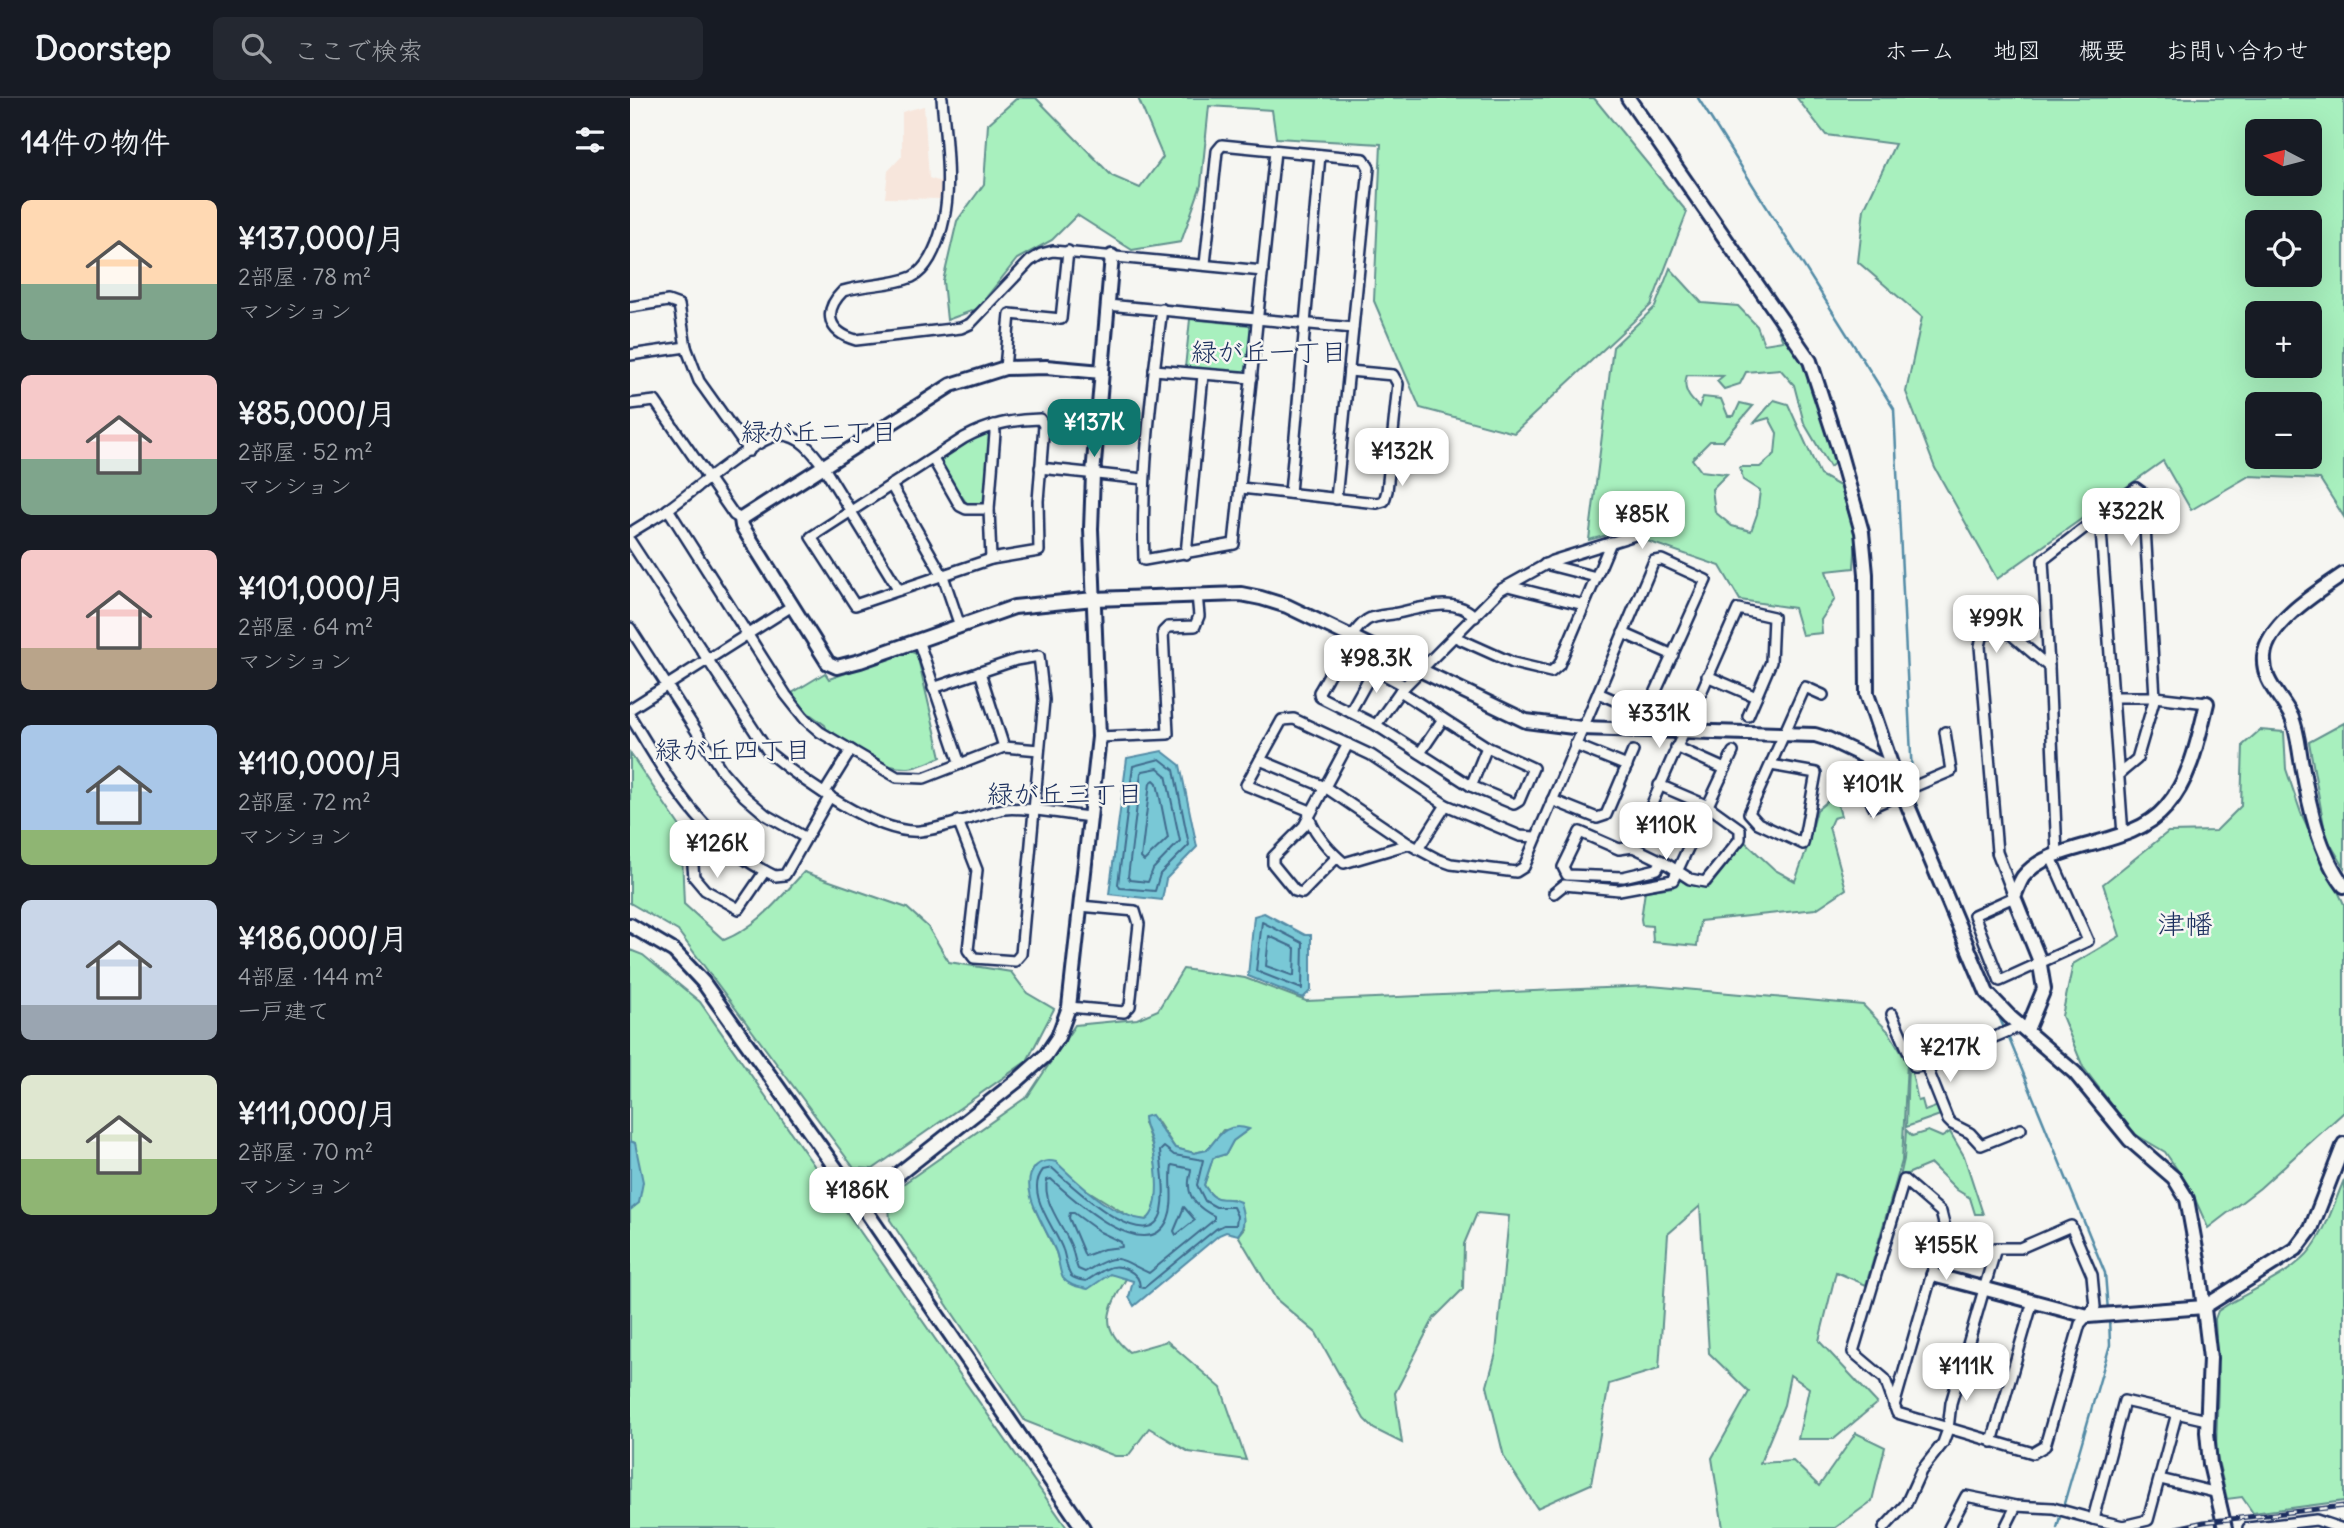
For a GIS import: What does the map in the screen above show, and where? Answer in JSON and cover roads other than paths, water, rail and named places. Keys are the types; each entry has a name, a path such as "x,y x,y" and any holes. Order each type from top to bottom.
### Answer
{"street":[{"path":"942,98 948,201 936,247 925,267 913,276 843,291 829,310 832,325 842,336 856,340 961,328 970,324 1030,261 1053,251 1263,271"},
{"path":"1628,98 1810,362 1835,435 1862,532 1866,574 1867,694 1893,770 1907,789 1987,993 2016,1030 2075,1073 2130,1140 2174,1178 2187,1199 2210,1358 2207,1420 2210,1464 2225,1528"},
{"path":"1205,264 1217,151 1222,145 1364,159 1369,168 1336,499"},
{"path":"1162,309 1144,479 1144,559 1234,544 1275,151"},
{"path":"1290,493 1320,155"},
{"path":"1005,368 1010,314 1061,319 1068,251"},
{"path":"859,1201 891,1180 1046,1055 1058,1037 1069,1007 1099,737 1091,529 1093,474 1112,256"},
{"path":"630,307 668,301 679,304 686,346 699,381 749,450"},
{"path":"1108,305 1353,328"},
{"path":"630,355 686,346"},
{"path":"741,519 951,385 1005,368 1046,367 1102,372"},
{"path":"1154,370 1252,378"},
{"path":"1241,488 1377,503 1384,501 1398,384 1393,375 1349,371"},
{"path":"1186,554 1203,375"},
{"path":"630,404 655,401 734,514 741,519 742,526 828,663 837,667 1014,607 1094,599 1241,594 1261,597 1287,606 1526,721 1581,728 1815,735 1893,770"},
{"path":"1040,419 1044,425 1038,501 1038,551 991,559 855,605 811,537 964,438 986,426 994,425 1012,420 1040,419"},
{"path":"991,559 989,509 994,425"},
{"path":"630,533 749,450 781,435 799,440 810,448 899,590"},
{"path":"933,458 960,506 966,509 989,509"},
{"path":"1040,468 1144,479"},
{"path":"891,485 943,576 960,626"},
{"path":"2113,697 2155,697 2207,703 2194,754 2182,784 2165,809 2142,826 2123,835 2054,856 2034,867 2023,877 2014,897 1974,915 2000,981 2088,941 2054,856 2043,560 2136,488 2143,493 2155,697 2137,759 2119,774"},
{"path":"668,509 786,695 820,732 897,777 924,778 1004,747 1040,750"},
{"path":"2100,516 2123,835"},
{"path":"1376,725 1403,689 1500,590 1545,564 1638,534"},
{"path":"630,541 769,753 790,770 858,813 886,826 919,831 1007,808 1090,817"},
{"path":"1455,637 1513,663 1551,673 1559,665 1611,542"},
{"path":"1260,760 1325,788 1413,846 1451,864 1516,872 1524,867 1581,728 1654,561 1662,560 1706,580 1648,709 1639,711 1598,692"},
{"path":"1545,564 1596,577"},
{"path":"2344,574 2306,600 2274,632 2264,655 2266,679 2293,719 2303,774 2323,847 2336,876 2344,886"},
{"path":"1508,586 1584,605"},
{"path":"1099,737 1168,734 1163,632 1168,626 1195,626 1199,617 1197,594"},
{"path":"1350,712 1370,676 1379,672 1487,747 1534,768 1519,802 1514,804 1471,786 1376,725 1350,712 1320,697 1320,692 1351,637 1367,619 1436,605 1458,607 1470,611 1475,617"},
{"path":"630,709 792,606"},
{"path":"1633,847 1738,608 1773,617 1771,662 1748,716"},
{"path":"630,628 722,771 744,796 766,815 806,838"},
{"path":"1892,1014 1915,1067 2016,1030 2044,989 2039,962 1997,852 1980,646 1983,634 2007,631 2049,667"},
{"path":"1623,633 1673,655"},
{"path":"918,640 960,764"},
{"path":"933,688 1016,660 1039,656 1044,699 1040,750 1021,954 1015,961 974,958 968,950 978,870 958,821"},
{"path":"979,672 1004,747"},
{"path":"1707,676 1756,697"},
{"path":"1771,765 1816,773 1803,844 1758,822 1749,813 1805,687 1823,695"},
{"path":"630,716 675,789 704,826 727,846 775,876 785,875 851,750"},
{"path":"1446,805 1413,846 1344,863 1336,857 1314,828 1308,810 1246,785 1282,720 1294,719 1371,755 1446,805 1520,836 1535,837"},
{"path":"1420,754 1443,719"},
{"path":"1865,788 1873,806 1951,771 1945,732"},
{"path":"1336,857 1302,892 1295,891 1273,864 1272,857 1304,825 1348,744"},
{"path":"1575,745 1627,766"},
{"path":"1471,786 1487,747"},
{"path":"1676,747 1725,769"},
{"path":"1552,800 1597,818 1606,815 1633,751"},
{"path":"1554,893 1564,885 1619,890 1672,880 1733,752"},
{"path":"1659,785 1708,807 1740,829 1740,839 1705,882 1690,879 1662,861 1633,847 1619,849 1580,832 1563,867 1567,874 1623,877 1657,869 1662,861"},
{"path":"704,826 691,844 694,877 705,890 739,909 765,871"},
{"path":"1069,1007 1124,1012 1130,1006 1139,924 1135,911 1080,906"},
{"path":"630,925 674,951 704,982 859,1201 1083,1528"},
{"path":"1926,1065 1948,1120 1952,1125 1970,1133 1981,1145 2021,1129"},
{"path":"1933,1275 2088,1316 2204,1307 2296,1249 2311,1229 2344,1144"},
{"path":"1891,1526 1906,1504 1921,1471 1943,1443 1948,1429 1951,1403 1996,1248 2020,1248 2071,1226 2092,1275 2095,1307 2080,1324 2045,1447 2033,1453 1948,1429 1896,1413 1885,1379 1853,1352 1904,1180 1941,1212 1945,1228 1894,1406"},
{"path":"1993,1442 2033,1301"},
{"path":"2093,1518 2124,1401 2207,1420"},
{"path":"1949,1528 1966,1496 2015,1506 2062,1511 2123,1526 2148,1520 2177,1413"},
{"path":"2160,1479 2218,1493"},
{"path":"2005,1528 2015,1506"},
{"path":"2248,1528 2316,1520 2340,1528"}],"water":[{"path":"1162,751 1180,765 1197,847 1166,879 1162,900 1109,894 1127,758"},
{"path":"1264,913 1305,935 1311,935 1311,990 1303,998 1248,976 1254,916"},
{"path":"1151,1115 1175,1148 1194,1153 1207,1150 1220,1134 1229,1128 1249,1129 1233,1141 1226,1154 1213,1158 1204,1185 1217,1198 1240,1202 1243,1223 1238,1235 1226,1232 1219,1235 1134,1306 1129,1297 1133,1281 1110,1274 1088,1289 1065,1281 1056,1252 1035,1209 1029,1186 1036,1166 1045,1161 1056,1162 1086,1190 1109,1206 1120,1213 1146,1220 1155,1206 1156,1196 1154,1152 1144,1117"},
{"path":"630,1141 635,1143 643,1182 639,1203 630,1210"}],"waterway":[{"path":"1698,98 1894,409 1913,796 1949,888"},
{"path":"1996,1010 2005,1030"},
{"path":"2008,1036 2105,1273 2108,1311"},
{"path":"2063,1507 2110,1345 2109,1317"},
{"path":"2057,1528 2061,1513"}],"railway":[{"path":"2176,1528 2204,1522 2344,1506"}],"district":[{"name":"緑が丘一丁目","path":"1269,352"},
{"name":"緑が丘二丁目","path":"819,432"},
{"name":"緑が丘四丁目","path":"733,750"},
{"name":"緑が丘三丁目","path":"1065,794"},
{"name":"津幡","path":"2185,924"}]}
